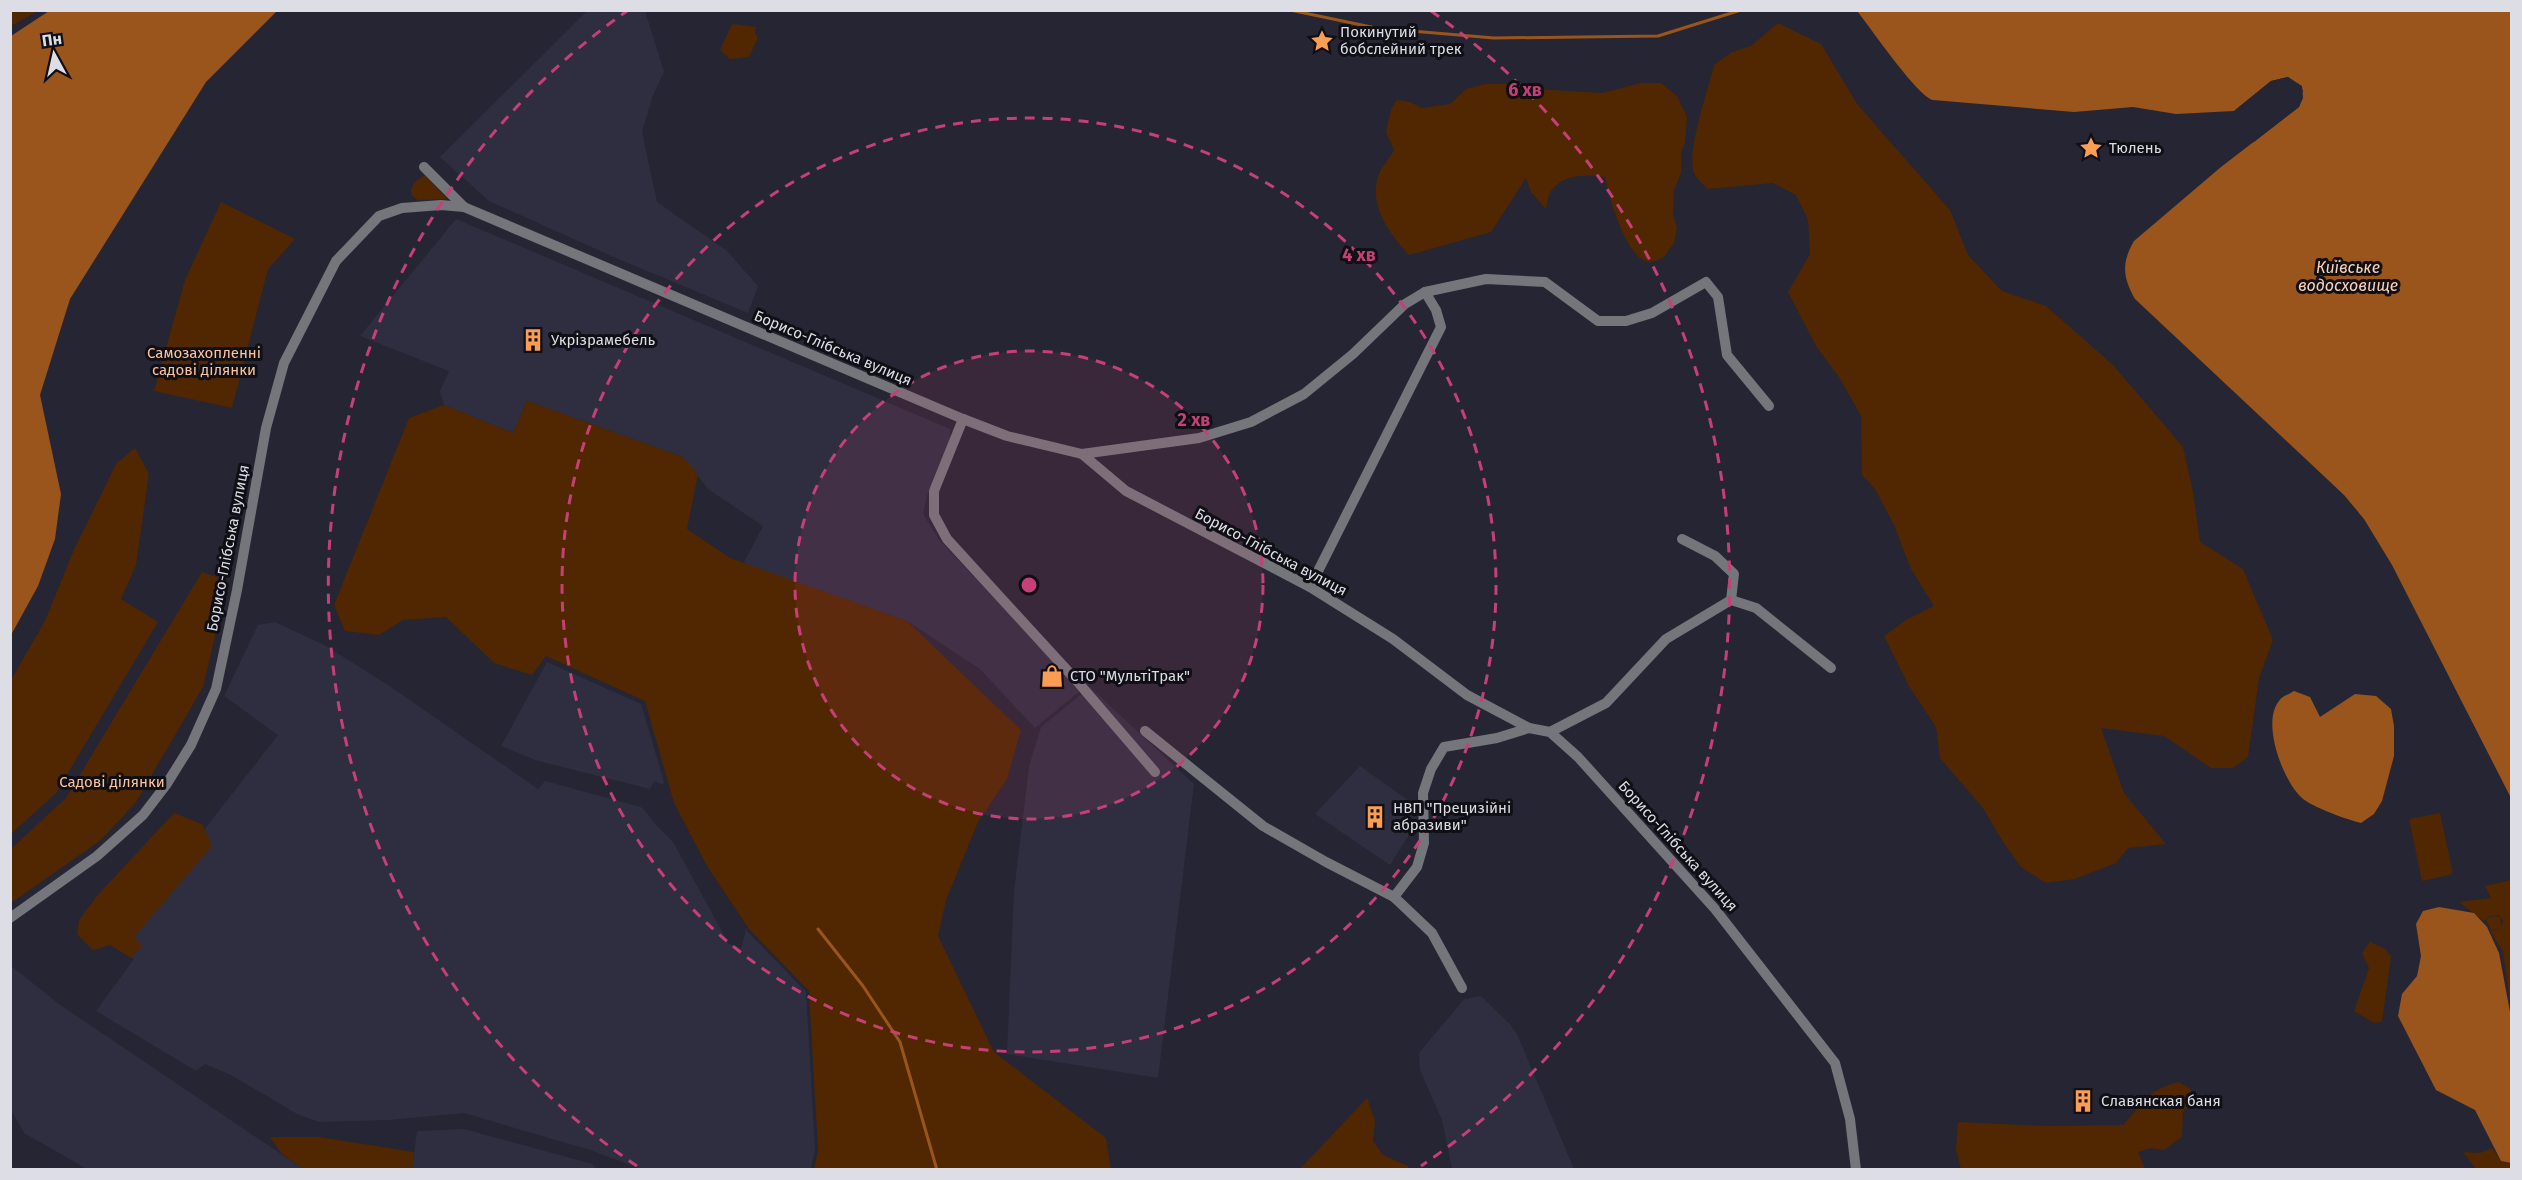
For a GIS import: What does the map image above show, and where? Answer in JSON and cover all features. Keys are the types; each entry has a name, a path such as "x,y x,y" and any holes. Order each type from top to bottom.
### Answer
{"street":[{"name":"Борисо-Глібська вулиця","path":"424,167 464,207"},
{"name":"Борисо-Глібська вулиця","path":"10,918 97,856 143,815 166,785 191,745 216,689 237,590 266,428 284,363 336,261 379,216 402,208 441,205 464,207 963,419 1007,436 1082,454 1126,491 1310,587 1393,639 1467,695 1529,728 1550,732 1578,757 1715,909 1835,1063 1850,1119 1856,1170"},
{"path":"1082,454 1199,438 1251,422 1304,394 1353,354 1405,304 1425,292 1486,279 1545,282 1598,321 1626,321 1652,313 1706,282 1718,297 1726,355 1768,406"},
{"path":"1310,587 1441,327 1436,310 1425,292"},
{"path":"963,419 934,491 934,515 947,538 1076,680 1155,772"},
{"path":"1683,539 1715,556 1734,574 1731,600"},
{"path":"1550,732 1606,703 1666,639 1731,600 1756,608 1831,668"},
{"path":"1394,897 1417,867 1424,843 1423,793 1431,768 1444,747 1497,738 1529,728"},
{"path":"1145,730 1263,826 1394,897 1432,933 1462,988"}],"shaded area":[{"path":"587,11 645,11 664,72 653,95 642,132 657,202 727,251 758,286 748,313 616,258 489,201 440,157"},
{"path":"456,219 950,429 950,439 927,496 923,514 940,541 1041,647 1079,692 1035,728 980,669 907,621 743,564 763,526 708,489 683,457 527,401 513,433 444,405 440,391 449,371 360,336"},
{"path":"275,622 326,646 388,685 538,789 545,781 641,807 647,813 673,842 729,944 741,948 746,930 806,992 815,1149 811,1169 644,1170 590,1150 464,1113 388,1120 319,1122 297,1114 231,1075 205,1064 196,1071 96,1011 134,959 114,945 278,735 224,696 258,625"},
{"path":"547,662 641,704 663,785 654,781 650,789 538,761 501,746"},
{"path":"1090,687 1194,784 1158,1078 1007,1054 1014,892 1029,766 1041,727"},
{"path":"1360,766 1412,803 1410,833 1390,865 1315,814"},
{"path":"10,965 59,1004 303,1169 87,1169 24,1133 11,1110"},
{"path":"1481,996 1517,1034 1574,1169 1452,1169 1442,1120 1420,1070 1419,1053 1464,999"},
{"path":"464,1129 593,1164 596,1169 412,1170 417,1131"}],"green space":[{"path":"11,10 38,10 38,11 11,26"},
{"path":"1778,23 1821,44 1857,104 1950,210 1968,255 2002,291 2046,306 2113,365 2183,447 2193,492 2200,542 2243,569 2273,640 2259,678 2248,757 2233,768 2211,768 2164,736 2101,728 2124,793 2166,844 2128,848 2116,863 2075,879 2046,883 2021,867 1983,808 1940,758 1936,727 1909,686 1884,636 1906,620 1934,606 1911,569 1894,525 1875,489 1862,475 1861,416 1839,377 1816,346 1788,292 1810,254 1808,220 1796,195 1773,183 1708,189 1699,181 1692,166 1698,122 1714,65 1732,52 1751,46"},
{"path":"732,24 756,27 755,33 758,38 749,57 730,59 720,50"},
{"path":"1641,83 1661,83 1677,96 1687,117 1685,142 1681,153 1681,173 1674,190 1673,215 1677,228 1674,243 1663,258 1650,262 1641,259 1633,251 1620,226 1605,177 1598,176 1576,176 1562,181 1550,193 1546,209 1531,192 1526,178 1491,232 1409,255 1382,218 1378,208 1376,185 1380,171 1394,150 1386,132 1391,109 1397,100 1410,102 1422,108 1450,104 1466,89 1485,84 1514,84 1535,89 1602,93"},
{"path":"425,175 447,199 418,200 411,195 413,185"},
{"name":"Самозахопленні садові ділянки","path":"221,202 295,239 268,269 232,408 154,391 185,280"},
{"path":"527,401 683,457 698,474 687,529 730,558 907,621 1021,730 1007,779 978,822 946,900 938,936 994,1052 1106,1138 1111,1169 814,1169 818,1150 809,991 749,929 707,866 674,803 645,701 546,656 532,675 494,663 446,617 403,620 379,635 345,631 334,605 409,418 444,405 513,433"},
{"path":"135,448 149,474 136,565 121,599 158,622 56,793 11,834 11,680 45,621 73,552 116,464"},
{"name":"Садові ділянки","path":"202,572 228,581 203,687 136,802 101,840 11,903 11,849 66,798"},
{"path":"174,813 202,824 212,846 134,937 142,946 131,958 110,945 93,950 77,934 79,920 97,896"},
{"path":"2440,813 2453,874 2422,881 2409,819"},
{"path":"2512,880 2511,1010 2503,952 2490,931 2500,929 2491,930 2486,920 2489,917 2499,916 2502,926 2503,921 2499,915 2489,916 2484,921 2459,902 2491,898 2485,886"},
{"path":"2370,942 2385,949 2391,956 2382,1022 2374,1023 2354,1011 2369,968 2362,953"},
{"path":"2178,1082 2190,1088 2195,1103 2183,1111 2182,1137 2164,1150 2150,1148 2138,1152 2145,1169 1961,1169 1956,1150 1958,1122 2048,1126 2123,1125 2158,1089"},
{"path":"1367,1098 1375,1121 1373,1141 1383,1155 1408,1166 1409,1169 1300,1169"},
{"path":"270,1137 319,1137 414,1152 412,1169 303,1169 282,1154"},
{"path":"2492,1148 2501,1161 2511,1164 2511,1169 2476,1169 2463,1152 2480,1153"}],"water":[{"path":"49,11 277,11 206,82 70,299 40,395 61,494 55,539 38,586 11,635 11,36"},
{"name":"Київське водосховище","path":"1857,11 2511,11 2511,798 2392,565 2364,519 2344,495 2135,299 2128,284 2125,263 2134,241 2221,167 2299,107 2303,90 2288,77 2271,81 2234,111 2176,114 2133,107 2074,112 1933,100 1916,87"},
{"path":"2294,691 2310,697 2320,717 2355,694 2376,696 2391,709 2394,726 2394,756 2382,801 2374,814 2361,823 2330,813 2307,802 2288,779 2273,737 2272,723 2279,701"},
{"path":"2439,907 2474,913 2487,927 2499,953 2511,1017 2511,1163 2501,1161 2475,1110 2436,1090 2398,1016 2402,994 2417,976 2421,956 2416,924 2423,911"}],"pier":[{"path":"2288,77 2302,86 2303,98 2299,107 2254,142 2253,140 2296,105 2300,97 2299,87 2288,80 2281,81 2273,84 2235,114 2234,111 2271,81"}],"waterway":[{"path":"1290,10 1376,28 1494,38 1658,36 1741,10"},
{"path":"818,929 863,986 900,1042 937,1170"}],"place":[{"name":"Покинутий бобслейний трек","path":"1322,41"},
{"name":"Тюлень","path":"2091,148"},
{"name":"Укрізрамебель","path":"533,340"},
{"name":"СТО \"МультіТрак\"","path":"1052,676"},
{"name":"НВП \"Прецизійні абразиви\"","path":"1375,817"},
{"name":"Славянская баня","path":"2083,1101"}]}
